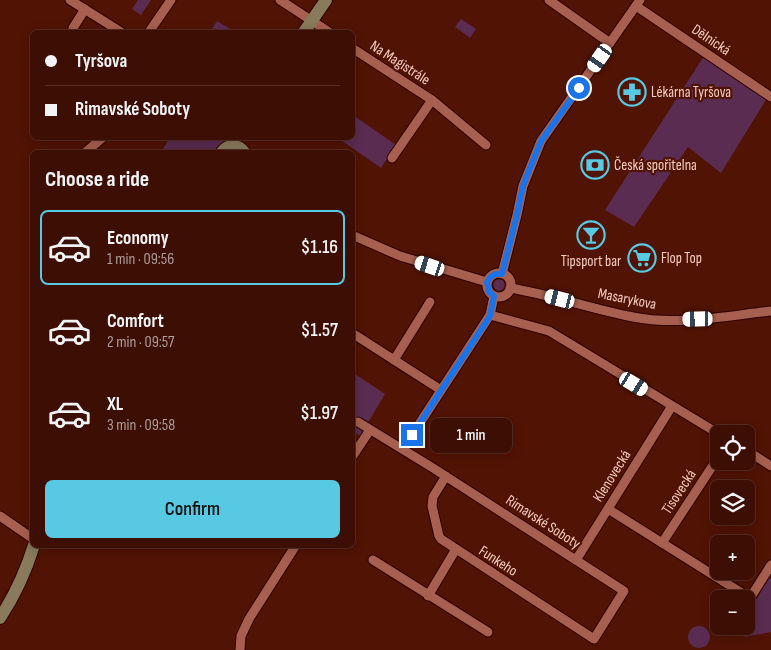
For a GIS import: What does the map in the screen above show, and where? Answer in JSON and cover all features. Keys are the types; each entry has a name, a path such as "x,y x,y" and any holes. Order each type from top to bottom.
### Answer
{"street":[{"path":"150,30 171,0"},
{"path":"280,0 325,30"},
{"path":"305,30 326,0"},
{"path":"549,0 610,43"},
{"path":"72,1 118,30"},
{"path":"502,274 523,186 541,141 638,3"},
{"name":"Dělnická","path":"638,3 771,97"},
{"path":"73,28 85,10"},
{"name":"Na Magistrále","path":"355,50 432,100 486,145"},
{"name":"Na Magistrále","path":"392,158 432,100"},
{"path":"88,150 100,140"},
{"path":"224,150 228,147 241,146"},
{"path":"355,236 400,256 487,282"},
{"path":"498,273 502,274 510,281 510,288 502,296 494,296 489,292 487,282 491,276 498,273"},
{"name":"Masarykova","path":"510,288 634,317 659,320 698,319 771,312"},
{"path":"403,449 490,316 494,296"},
{"path":"394,360 430,302"},
{"path":"490,316 549,331 710,429"},
{"path":"355,335 441,390"},
{"name":"Klenovecká","path":"576,560 672,406"},
{"path":"358,422 446,476"},
{"path":"355,452 370,430"},
{"path":"755,456 771,466"},
{"name":"Tisovecká","path":"662,543 710,470"},
{"name":"Funkeho","path":"446,476 433,497 432,506 439,536 445,543 594,639 624,591"},
{"name":"Rimavské Soboty","path":"446,476 624,591"},
{"path":"608,509 745,595 749,596 754,592 771,565"},
{"path":"0,516 30,537"},
{"path":"0,618 17,588 33,548"},
{"path":"240,650 241,636 249,619 294,548"},
{"path":"428,596 456,550"},
{"path":"373,560 488,632"}],"shaded area":[{"path":"138,0 151,0 141,15 132,9"},
{"path":"461,19 476,29 470,38 455,27"},
{"path":"217,21 232,30 211,30"},
{"path":"704,56 767,98 721,173 688,147 634,227 605,210"},
{"path":"355,116 396,145 381,168 341,140 355,140"},
{"path":"169,140 231,140 220,150 162,150"},
{"path":"499,279 505,285 499,291 493,285"},
{"path":"355,374 385,394 360,436 355,432"},
{"path":"769,578 771,579 771,632 745,637 744,635 755,635 755,602"},
{"path":"699,626 707,629 710,637 707,645 699,648 691,645 688,637 691,629"}],"place":[{"name":"Lékárna Tyršova","path":"632,92"},
{"name":"Česká spořitelna","path":"595,165"},
{"name":"Tipsport bar","path":"591,235"},
{"name":"Flop Top","path":"642,258"}],"route":[{"path":"412,435 490,316 494,296 489,292 487,282 494,274 502,274 523,186 528,173 541,141 579,88"}]}
